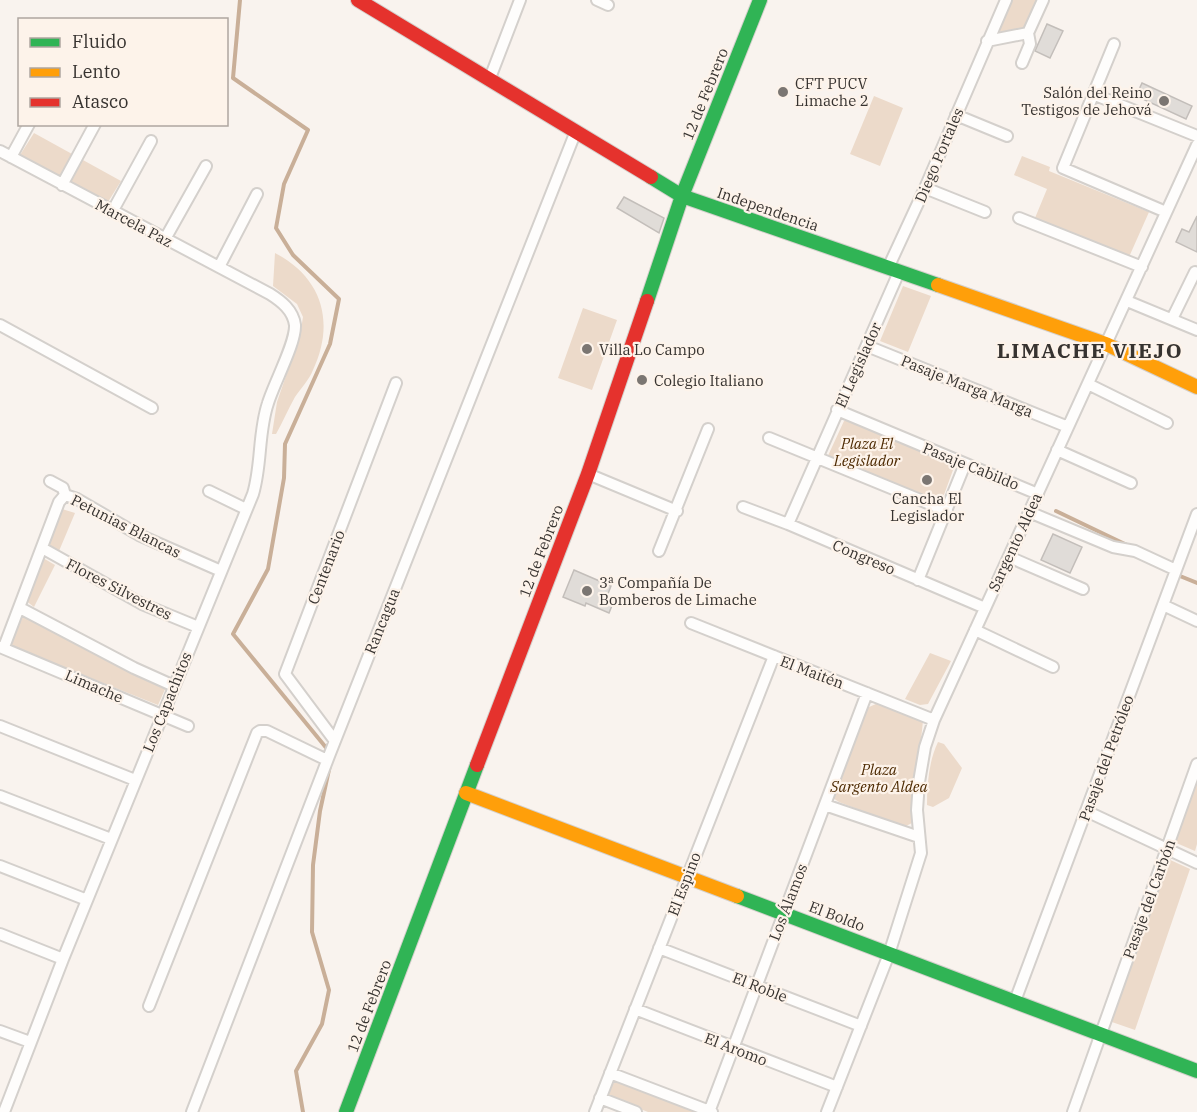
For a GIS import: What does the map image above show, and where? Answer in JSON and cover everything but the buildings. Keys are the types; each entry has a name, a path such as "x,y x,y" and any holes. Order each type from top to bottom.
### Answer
{"street":[{"path":"490,78 520,0"},
{"path":"597,0 609,5"},
{"name":"12 de Febrero","path":"346,1112 588,474 682,196 760,0"},
{"name":"Diego Portales","path":"893,270 925,188 1006,0"},
{"path":"1022,63 1030,44 1028,33 1043,0"},
{"name":"Independencia","path":"365,2 682,196 1106,344 1197,387"},
{"path":"987,41 1028,33"},
{"path":"1114,44 1063,168 1166,212"},
{"path":"1093,94 1197,136"},
{"path":"956,115 1007,136"},
{"path":"10,157 28,126"},
{"path":"62,185 94,126"},
{"name":"Rancagua","path":"192,1112 330,751 576,131"},
{"path":"112,212 151,141"},
{"name":"Sargento Aldea","path":"827,1112 889,954 921,853 916,810 925,747 934,720 1197,145"},
{"name":"Marcela Paz","path":"0,151 270,294"},
{"path":"165,239 206,166"},
{"path":"925,188 985,212"},
{"path":"219,267 257,194"},
{"path":"1019,219 1142,267"},
{"name":"El Legislador","path":"788,524 867,346 893,270"},
{"path":"1172,319 1195,272"},
{"name":"Los Capachitos","path":"4,1112 111,839 257,480 267,406 294,334 292,315 283,302 270,294"},
{"path":"1127,301 1197,330"},
{"path":"0,325 152,408"},
{"name":"Pasaje Marga Marga","path":"867,346 1068,427"},
{"name":"Centenario","path":"330,751 285,674 396,383"},
{"path":"1088,384 1167,423"},
{"name":"Pasaje Cabildo","path":"837,410 1038,494"},
{"path":"659,551 708,429"},
{"path":"769,438 947,511"},
{"path":"1057,450 1131,483"},
{"path":"918,580 965,464"},
{"path":"588,474 677,511"},
{"name":"Petunias Blancas","path":"50,481 63,488 65,495 77,499 139,535 221,571"},
{"path":"209,491 246,509"},
{"path":"2,647 20,608 59,502 65,495"},
{"name":"Congreso","path":"743,507 985,608"},
{"path":"1029,512 1113,547 1135,551 1175,573"},
{"name":"Pasaje del Petróleo","path":"1015,1002 1175,573 1193,534 1197,514"},
{"name":"Flores Silvestres","path":"42,548 142,604 198,627"},
{"path":"1009,557 1083,589"},
{"path":"1163,605 1197,621"},
{"path":"20,608 134,668 174,686"},
{"name":"El Maitén","path":"691,623 934,720"},
{"path":"975,630 1053,667"},
{"name":"Limache","path":"2,647 188,726"},
{"name":"El Espino","path":"595,1112 774,656"},
{"name":"Los Álamos","path":"710,1112 867,693"},
{"path":"0,726 135,780"},
{"path":"149,1006 257,733 267,731 330,751"},
{"name":"Pasaje del Carbón","path":"1073,1112 1197,768"},
{"name":"El Boldo","path":"466,793 1197,1071"},
{"path":"0,796 111,839"},
{"path":"825,805 920,837"},
{"path":"1086,811 1197,863"},
{"path":"0,866 87,900"},
{"path":"0,934 63,959"},
{"name":"El Roble","path":"659,948 861,1026"},
{"name":"El Aromo","path":"635,1010 837,1088"},
{"path":"0,1031 30,1042"},
{"path":"610,1072 710,1112"},
{"path":"600,1098 636,1112"}],"green space":[{"path":"1009,0 1038,0 1024,29 999,32 998,27"},
{"path":"874,96 903,108 880,166 850,154"},
{"path":"34,133 121,181 108,202 20,155"},
{"path":"1022,156 1050,167 1049,171 1149,212 1129,257 1035,218 1047,189 1014,175"},
{"path":"275,253 304,275 314,289 320,303 323,335 320,353 311,374 295,397 276,434 272,434 277,402 300,335 303,317 297,304 273,286"},
{"path":"903,286 931,296 908,352 880,341"},
{"name":"Villa Lo Campo","path":"583,308 617,320 592,390 558,378"},
{"name":"Plaza El Legislador","path":"851,420 952,462 953,470 941,503 826,460 844,421"},
{"path":"62,509 75,513 59,551 47,545"},
{"path":"43,558 55,565 34,607 25,600"},
{"path":"24,615 166,687 158,705 8,645"},
{"path":"930,653 951,661 928,704 920,705 905,699"},
{"name":"Plaza Sargento Aldea","path":"878,703 923,721 912,823 904,827 833,798 867,708"},
{"path":"938,742 944,744 962,768 949,798 933,807 927,805 927,789 931,764"},
{"path":"1197,780 1197,844 1195,851 1174,842"},
{"path":"1166,858 1190,869 1135,1030 1109,1021"},
{"path":"616,1077 701,1112 648,1112 608,1096"}],"waterway":[{"path":"240,0 233,78 308,130 284,184 276,228 293,255 339,299 330,344 285,444 284,478 268,569 233,634 328,750"},
{"path":"1056,511 1129,546"},
{"path":"1175,574 1197,583"},
{"path":"303,1112 296,1071 322,1024 329,990 312,932 313,865 320,811 330,765"}],"traffic: fast":[{"path":"647,301 682,196 760,0"},
{"path":"651,177 682,196 938,285"},
{"path":"346,1112 477,765"},
{"path":"737,896 1197,1071"}],"traffic: slow":[{"path":"938,285 1106,344 1197,387"},
{"path":"466,793 737,896"}],"traffic: jam":[{"path":"358,0 651,177"},
{"path":"477,765 588,474 647,301"}],"place":[{"name":"CFT PUCV Limache 2","path":"783,92"},
{"name":"Salón del Reino Testigos de Jehová","path":"1164,101"},
{"name":"Villa Lo Campo","path":"587,349"},
{"name":"Colegio Italiano","path":"642,380"},
{"name":"Cancha El Legislador","path":"927,480"},
{"name":"3ª Compañía De Bomberos de Limache","path":"587,591"}],"district":[{"name":"LIMACHE VIEJO","path":"1090,350"}]}
